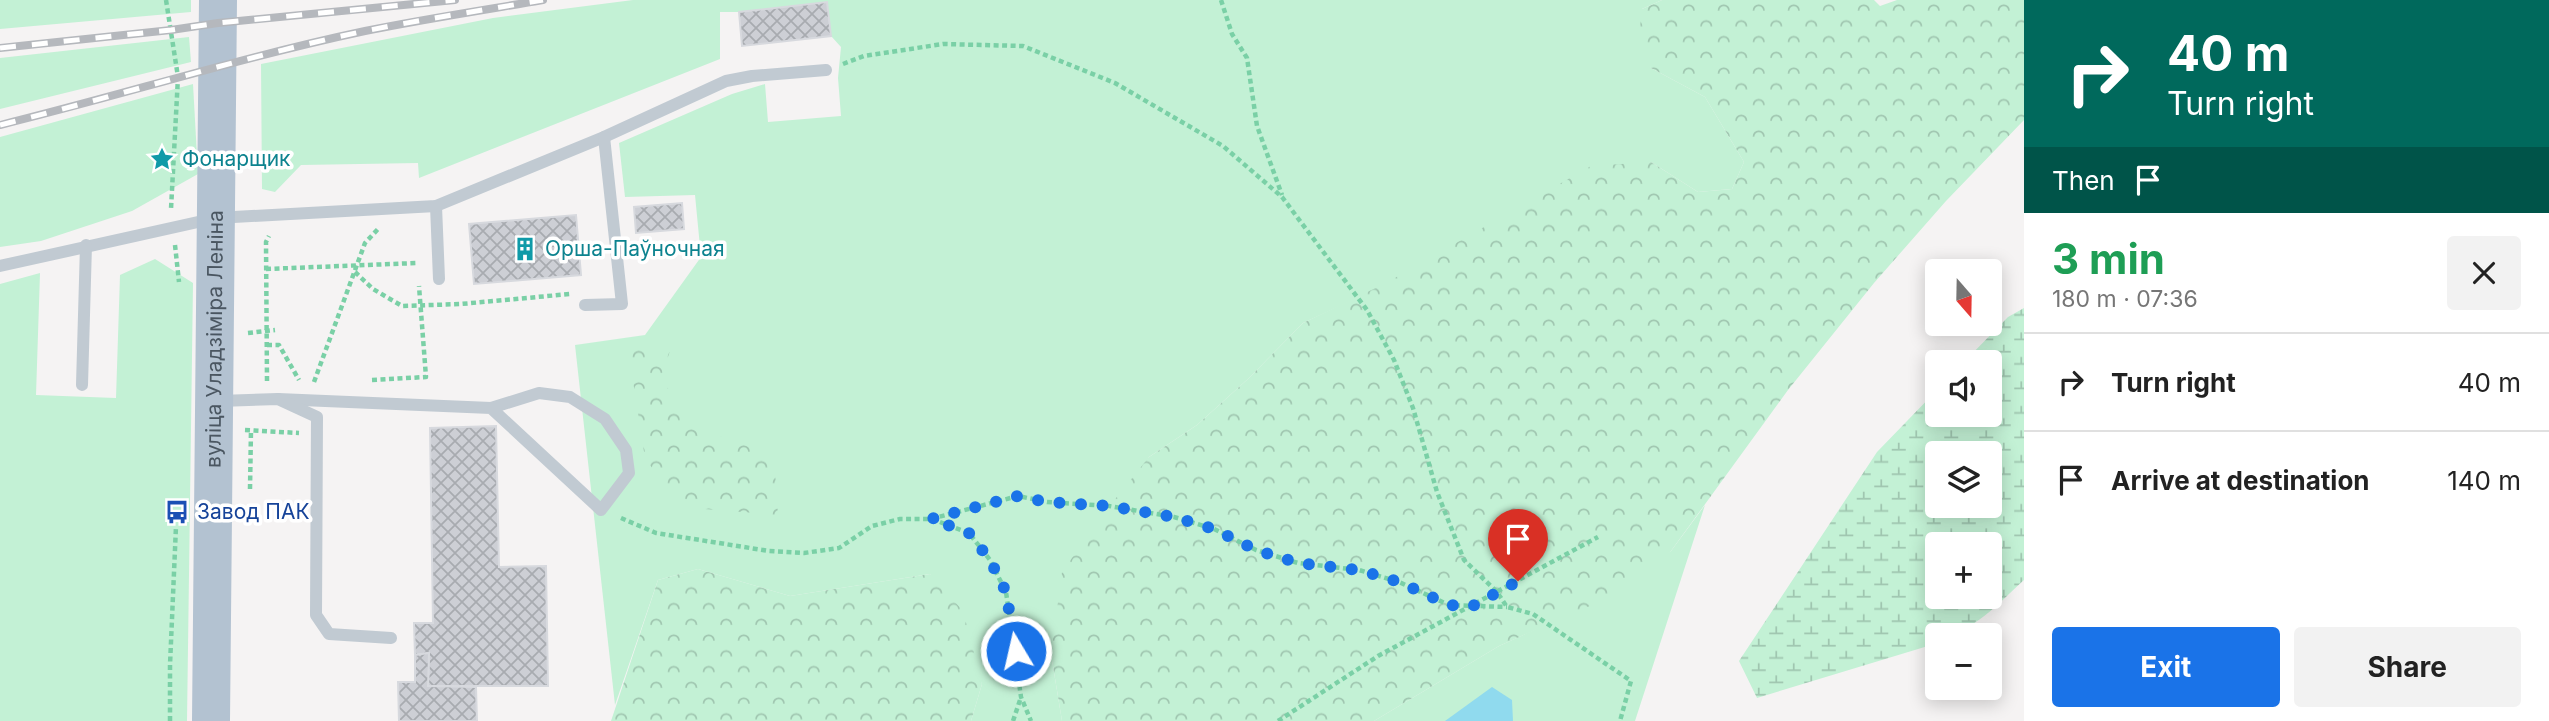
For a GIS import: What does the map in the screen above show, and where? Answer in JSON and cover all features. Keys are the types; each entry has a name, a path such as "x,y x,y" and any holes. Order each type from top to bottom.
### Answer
{"main road":[{"name":"вуліца Уладзіміра Леніна","path":"211,721 257,337 241,222 218,0"},
{"name":"вуліца Уладзіміра Леніна","path":"233,721 249,400 241,222 238,0"}],"lane":[{"path":"0,266 86,245 241,222 436,206 604,137 726,81 752,76 826,70"},
{"path":"585,305 622,304 604,137"},
{"path":"436,206 439,279"},
{"path":"82,385 86,245"},
{"path":"249,400 491,408 539,393 570,397 605,419 626,450 629,473 601,510 491,408"},
{"path":"249,400 317,417 316,615 329,634 391,638"}],"path":[{"path":"1221,0 1232,34 1247,58 1257,127 1282,197"},
{"path":"826,70 864,56 943,44 1023,46 1115,83 1223,146 1282,197 1367,310 1394,360 1413,408 1437,492 1464,560 1497,592 1507,607"},
{"path":"241,222 265,242 266,268 249,400"},
{"path":"314,382 365,243 380,226"},
{"path":"416,253 418,274"},
{"path":"266,268 417,263"},
{"path":"355,272 373,289 402,306 572,294"},
{"path":"370,380 426,377 419,284"},
{"path":"257,337 275,330"},
{"path":"257,337 279,345 301,383 328,382"},
{"path":"601,510 656,533 769,551 804,553 839,548 872,526 900,519 931,519 1018,496 1047,502 1109,506 1174,517 1214,529 1256,550 1298,563 1359,570 1399,582 1449,605 1507,607 1533,614 1631,681 1620,721"},
{"path":"170,721 177,512"},
{"path":"931,519 969,533 990,560 1006,592 1021,696 1031,721"},
{"path":"1278,721 1378,656 1598,537"},
{"path":"1013,721 1021,696"}],"green space":[{"path":"0,0 191,0 191,12 0,29"},
{"path":"633,0 1662,0 1642,9 1651,68 1705,97 1744,162 1732,189 1698,192 1651,162 1303,323 1249,378 1197,425 1149,457 1051,654 1062,721 971,721 982,684 930,574 790,596 698,569 658,580 615,705 575,345 645,335 701,257 695,195 625,197 619,143 732,94 765,84 768,122 841,116 838,78 841,47 831,36 827,3 720,12 720,59 419,178 418,163 301,165 275,192 262,189 261,64 493,18"},
{"path":"1662,0 1874,0 1880,6 1897,0 2024,0 2024,120 1946,201 1874,283 1788,390 1671,551 1626,590 1499,646 1374,721 1062,721 1051,654 1062,572 1104,513 1149,457 1197,425 1249,378 1303,323 1386,283 1591,166 1651,162 1698,192 1732,189 1744,162 1705,97 1651,68 1638,46 1642,9"},
{"path":"189,37 191,62 0,109 0,58"},
{"path":"193,84 198,174 132,211 41,241 0,247 0,137"},
{"path":"155,259 193,283 187,721 0,721 0,284 40,273 36,395 116,398 120,275"},
{"path":"2024,308 2024,580 2002,600 2002,532 1925,532 1925,609 1993,609 1974,623 1925,623 1925,647 1757,698 1739,661 1877,452 1925,402 1925,427 2002,427 2002,350 1976,350 1989,336 2002,336 2002,323"},
{"path":"628,349 670,351 661,377 690,425 774,456 778,515 680,507 645,458"},
{"path":"1705,505 1635,721 1374,721 1499,646 1558,619 1671,551"},
{"path":"698,569 790,596 930,574 963,611 982,684 971,721 611,721 658,580"}],"water":[{"path":"1492,687 1512,700 1513,721 1445,721"}],"building":[{"path":"827,2 831,36 742,46 739,12"},
{"path":"682,203 684,229 636,233 634,207"},
{"name":"Орша-Паўночная","path":"576,215 581,275 474,284 469,224"},
{"path":"496,426 499,567 546,566 548,686 428,686 429,653 415,655 414,623 433,623 430,428"},
{"path":"429,653 428,686 476,687 477,721 399,721 398,682 415,682 415,655"}],"railway":[{"path":"0,48 455,0"},
{"path":"0,125 319,41 543,0"}],"place":[{"name":"Фонарщик","path":"162,159"},
{"name":"Орша-Паўночная","path":"525,249"},
{"name":"Завод ПАК","path":"177,512"}],"route":[{"path":"1016,651 1006,592 990,560 969,533 931,519 1018,496 1047,502 1109,506 1174,517 1214,529 1256,550 1298,563 1359,570 1399,582 1449,605 1471,607 1518,581"}]}
